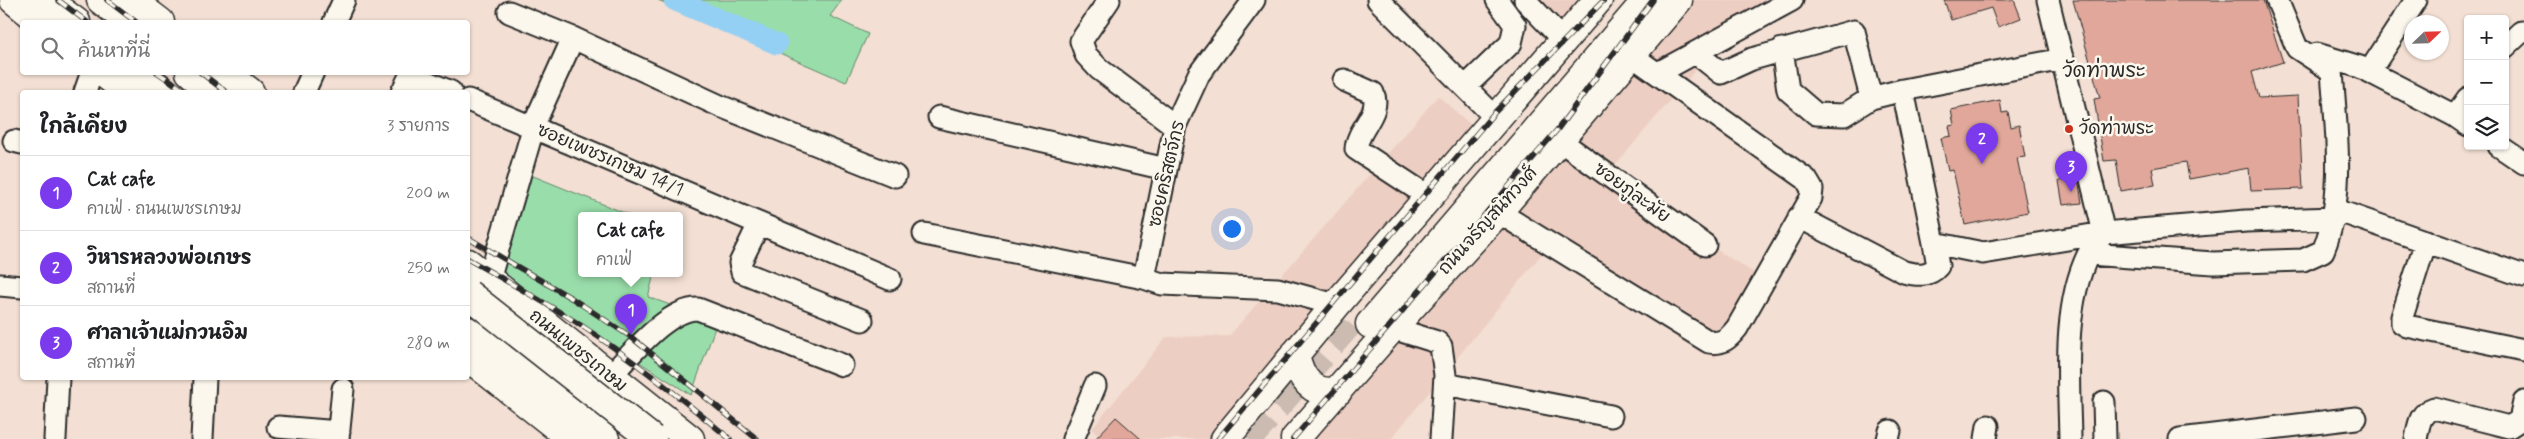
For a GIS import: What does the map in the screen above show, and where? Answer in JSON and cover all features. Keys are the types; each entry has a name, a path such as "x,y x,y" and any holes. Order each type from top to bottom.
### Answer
{"main road":[{"path":"14,0 39,20"},
{"path":"46,0 73,20"},
{"path":"101,0 126,20"},
{"path":"131,0 157,20"},
{"name":"ถนนจรัญสนิทวงศ์","path":"1350,320 1428,197 1598,0"},
{"name":"ถนนจรัญสนิทวงศ์","path":"1350,320 1624,0"},
{"name":"ถนนจรัญสนิทวงศ์","path":"1225,439 1295,354 1350,320 1647,0"},
{"name":"ถนนจรัญสนิทวงศ์","path":"1295,439 1392,328 1498,212 1678,0"},
{"path":"106,75 125,90"},
{"path":"143,75 162,90"},
{"path":"194,75 212,90"},
{"path":"228,75 247,90"},
{"name":"ถนนเพชรเกษม","path":"470,268 478,287 652,439"},
{"name":"ถนนเพชรเกษม","path":"478,287 610,376 690,439"},
{"path":"470,333 605,439"},
{"path":"1295,354 1301,376 1311,387 1320,392 1338,391"},
{"path":"470,359 572,439"},
{"path":"632,394 642,426 640,439"}],"street":[{"path":"335,20 344,0"},
{"name":"ซอยคริสตจักร","path":"1144,278 1175,126 1199,74 1254,0"},
{"path":"1378,0 1496,118"},
{"path":"1465,87 1511,43 1515,25 1497,0"},
{"path":"1525,0 1563,40"},
{"path":"1658,73 1697,54 1792,0"},
{"path":"2048,0 2104,233 2089,254 2081,276 2069,331 2070,439"},
{"path":"2089,254 2213,263 2303,260 2323,251 2335,214 2336,136 2332,71 2297,48 2277,0"},
{"path":"2369,72 2416,0"},
{"path":"1106,1 1081,41 1086,55 1099,69 1175,126"},
{"path":"509,12 573,38 720,106 895,176"},
{"path":"1697,54 1721,73 1752,59 1854,31 1871,98"},
{"path":"2509,42 2521,32 2524,32"},
{"path":"478,287 534,127 573,38"},
{"path":"2297,48 2369,72 2461,120 2466,105"},
{"path":"1782,50 1788,90 1816,114 1844,114 1871,98 2063,58"},
{"path":"1498,212 1709,342 1720,343 1727,340 1736,328 1811,198 1812,188 1806,178 1631,56"},
{"path":"86,90 91,75"},
{"path":"305,90 312,75"},
{"path":"405,85 417,78 445,90"},
{"path":"1344,80 1373,93 1376,101 1375,108 1356,139 1356,149 1428,197"},
{"path":"1799,217 1889,264 1913,274 1928,273 1938,266 1904,90"},
{"name":"ซอยเพชรเกษม 14/1","path":"470,101 890,279"},
{"path":"939,117 1166,168"},
{"name":"ซอยภู่ละมัย","path":"1559,140 1705,245"},
{"path":"2505,150 2524,163"},
{"path":"1934,243 1983,252 2104,233 2335,214 2426,241 2524,276"},
{"path":"759,224 740,263 742,272 862,320"},
{"path":"924,234 1144,278 1162,284 1278,289 1350,320"},
{"path":"2426,241 2402,316 2402,323 2407,326 2524,350"},
{"path":"0,285 20,287"},
{"path":"610,376 664,322 688,308 698,309 842,365"},
{"path":"1392,328 1437,342 1441,346 1445,384 1440,439"},
{"path":"55,439 58,380"},
{"path":"202,439 205,380"},
{"path":"1445,384 1611,416"},
{"path":"1073,439 1095,386"},
{"path":"278,427 338,436 343,389"},
{"path":"2104,402 2105,439"},
{"path":"2416,439 2420,418 2425,411 2434,408 2509,427 2520,420 2524,402"},
{"path":"2180,439 2206,438 2356,418"}],"shaded area":[{"path":"1536,0 1591,0 1563,31"},
{"path":"1688,0 1807,0 1699,66 1603,180 1769,282 1715,358 1544,251 1391,439 1313,439"},
{"path":"1438,96 1472,126 1208,439 1101,439 1092,429 1166,337 1229,336"}],"green space":[{"path":"658,0 842,0 830,16 868,34 846,82"},
{"path":"521,171 622,212 578,212 578,277 653,277 648,297 717,322 691,395 493,269"}],"building":[{"path":"1944,0 2014,0 2021,18 1998,27 1991,8 1951,20"},
{"path":"2073,0 2263,0 2283,62 2252,72 2259,98 2298,96 2303,189 2251,191 2249,168 2189,179 2186,162 2152,168 2155,185 2121,191 2116,160 2104,161 2094,99 2100,98"},
{"path":"2000,100 2002,113 2008,112 2011,127 2019,125 2025,157 2017,158 2028,212 1965,225 1953,170 1948,171 1941,138 1951,136 1949,126 1954,125 1951,110"},
{"path":"2078,178 2082,203 2063,205 2059,181"},
{"path":"1116,417 1141,439 1095,439"}],"waterway":[{"path":"674,0 777,44"}],"tunnel":[{"path":"1248,439 1352,320"}],"railway":[{"path":"58,0 84,20"},
{"path":"107,0 133,20"},
{"path":"1218,439 1494,113 1604,0"},
{"path":"1293,439 1557,130 1653,0"},
{"path":"161,75 183,90"},
{"path":"204,75 223,90"},
{"path":"470,239 573,299 631,337 757,439"},
{"path":"470,260 554,308 620,352 658,380 730,439"}],"place":[{"name":"วัดท่าพระ","path":"2069,129"},
{"name":"วิหารหลวงพ่อเกษร","path":"1982,164"},
{"name":"ศาลาเจ้าแม่กวนอิม","path":"2071,192"},
{"name":"Cat cafe","path":"631,335"}],"district":[{"name":"วัดท่าพระ","path":"2104,71"}]}
